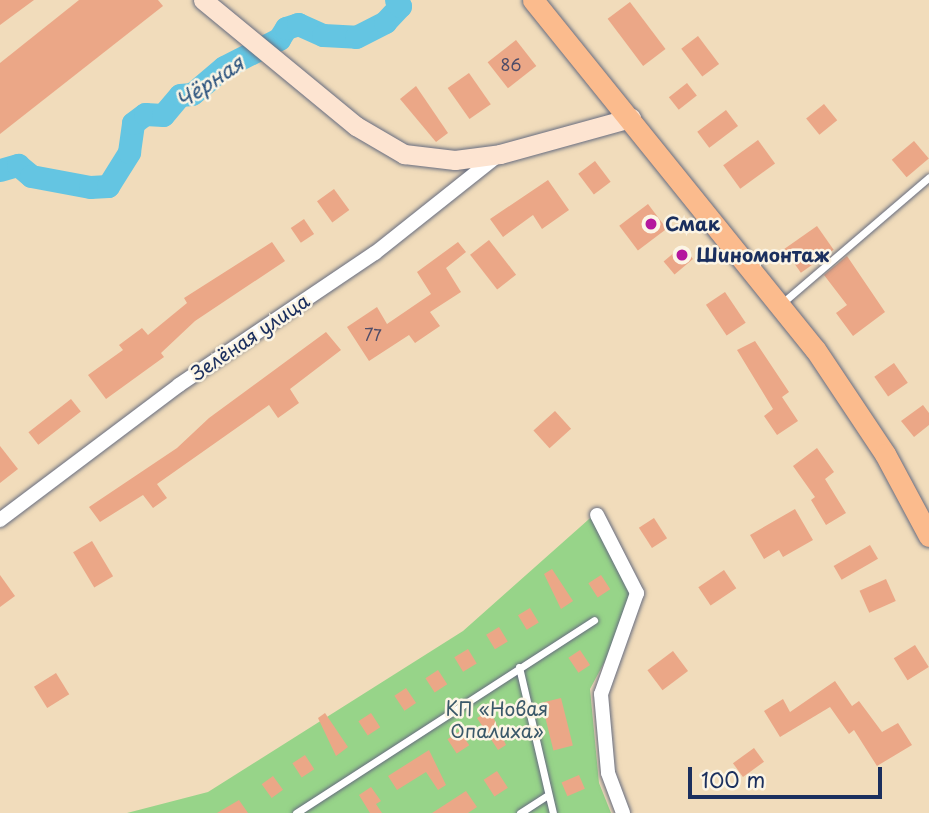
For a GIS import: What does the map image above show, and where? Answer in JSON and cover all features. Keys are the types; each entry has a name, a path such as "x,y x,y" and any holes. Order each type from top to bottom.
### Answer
{"main road":[{"path":"533,0 780,304 843,388 929,536"}],"street":[{"path":"202,0 356,127 404,154 455,160 500,154 631,118"},
{"name":"Зелёная улица","path":"0,520 179,385 375,253 500,154"},
{"path":"597,515 637,593 601,694 608,773 623,813"}],"lane":[{"path":"780,304 929,177"},
{"path":"296,813 594,620"},
{"path":"519,667 546,796 553,813"},
{"path":"520,813 546,796"}],"green space":[{"name":"КП «Новая Опалиха»","path":"597,512 641,594 590,689 599,783 611,813 127,813 208,792 463,631"}],"building":[{"path":"0,0 34,0 0,25"},
{"path":"79,0 158,0 163,6 0,134 0,63"},
{"path":"630,2 666,49 643,66 608,19"},
{"path":"698,36 719,64 702,77 681,49"},
{"path":"516,40 536,66 508,88 488,62"},
{"path":"469,73 491,104 469,119 448,88"},
{"path":"687,83 697,96 679,110 669,97"},
{"path":"416,86 448,133 436,142 400,99"},
{"path":"824,104 837,120 819,135 806,118"},
{"path":"726,110 738,126 709,148 697,132"},
{"path":"758,140 775,163 740,189 723,165"},
{"path":"914,141 929,159 907,177 892,160"},
{"path":"595,161 611,182 594,194 578,174"},
{"path":"548,180 569,210 542,229 533,215 503,237 490,219"},
{"path":"334,189 349,210 332,222 317,201"},
{"path":"648,204 667,229 638,250 619,226"},
{"path":"304,219 314,234 301,243 291,228"},
{"path":"817,226 834,250 801,273 784,249"},
{"path":"489,240 516,275 497,289 470,255"},
{"path":"272,242 285,261 195,321 161,353 164,357 106,399 88,375 123,350 119,345 142,328 148,335 187,303 184,298"},
{"path":"458,242 466,252 446,268 461,292 430,312 440,326 415,343 409,335 369,361 347,327 377,307 387,324 431,294 417,272"},
{"path":"682,246 693,259 675,274 664,261"},
{"path":"847,256 885,312 853,336 836,313 847,305 824,275"},
{"path":"725,292 746,323 727,336 706,305"},
{"path":"326,332 341,350 290,389 299,403 278,418 269,405 157,484 167,498 153,508 143,495 100,522 89,507 177,448 209,418"},
{"path":"755,341 789,392 782,397 798,421 777,435 764,416 773,409 737,350"},
{"path":"894,363 908,383 888,396 874,377"},
{"path":"71,399 81,412 38,445 28,432"},
{"path":"923,405 929,413 929,425 914,437 901,421"},
{"path":"555,411 571,429 550,448 533,430"},
{"path":"0,446 18,469 0,483"},
{"path":"817,448 834,472 825,479 846,513 826,525 811,500 815,497 793,466"},
{"path":"795,509 813,540 783,557 779,550 764,559 750,535"},
{"path":"654,518 667,538 652,548 639,528"},
{"path":"92,541 113,576 94,587 73,552"},
{"path":"870,545 878,559 842,580 834,566"},
{"path":"552,569 573,601 561,609 544,574"},
{"path":"724,570 736,588 711,606 698,587"},
{"path":"0,575 15,596 0,607"},
{"path":"601,575 610,589 598,597 588,583"},
{"path":"886,579 896,601 869,613 860,591"},
{"path":"530,608 539,623 527,630 518,615"},
{"path":"499,627 508,642 495,649 486,635"},
{"path":"915,645 929,667 908,680 894,658"},
{"path":"468,649 477,664 463,672 454,657"},
{"path":"580,650 590,665 578,673 568,658"},
{"path":"673,651 688,671 662,690 647,670"},
{"path":"438,670 447,684 435,692 425,678"},
{"path":"56,673 69,694 47,708 34,687"},
{"path":"835,681 852,706 859,701 882,732 898,723 912,745 877,766 854,730 849,734 830,707 780,737 764,711 783,699 790,712"},
{"path":"406,688 416,703 404,711 394,696"},
{"path":"561,698 573,746 553,750 542,703"},
{"path":"490,710 506,745 498,750 477,718"},
{"path":"325,713 348,747 336,756 318,718"},
{"path":"371,713 380,727 368,735 358,721"},
{"path":"460,731 469,745 457,753 447,739"},
{"path":"754,748 764,762 743,777 733,763"},
{"path":"429,750 446,785 438,790 426,772 397,790 388,776"},
{"path":"305,755 314,769 302,777 292,763"},
{"path":"497,771 508,788 494,796 484,780"},
{"path":"579,775 585,789 567,796 562,782"},
{"path":"273,776 283,790 272,798 262,784"},
{"path":"371,787 381,801 376,804 382,813 370,813 359,795"},
{"path":"466,791 477,807 468,813 432,813"},
{"path":"239,800 248,813 217,813"}],"waterway":[{"name":"Чёрная","path":"0,170 18,165 31,176 90,187 108,186 129,152 133,123 145,114 163,115 180,95 192,94 224,67 279,39 286,28 298,24 323,35 356,37 385,22 400,6 396,0"}],"place":[{"name":"Смак","path":"651,224"},
{"name":"Шиномонтаж","path":"682,255"}]}
